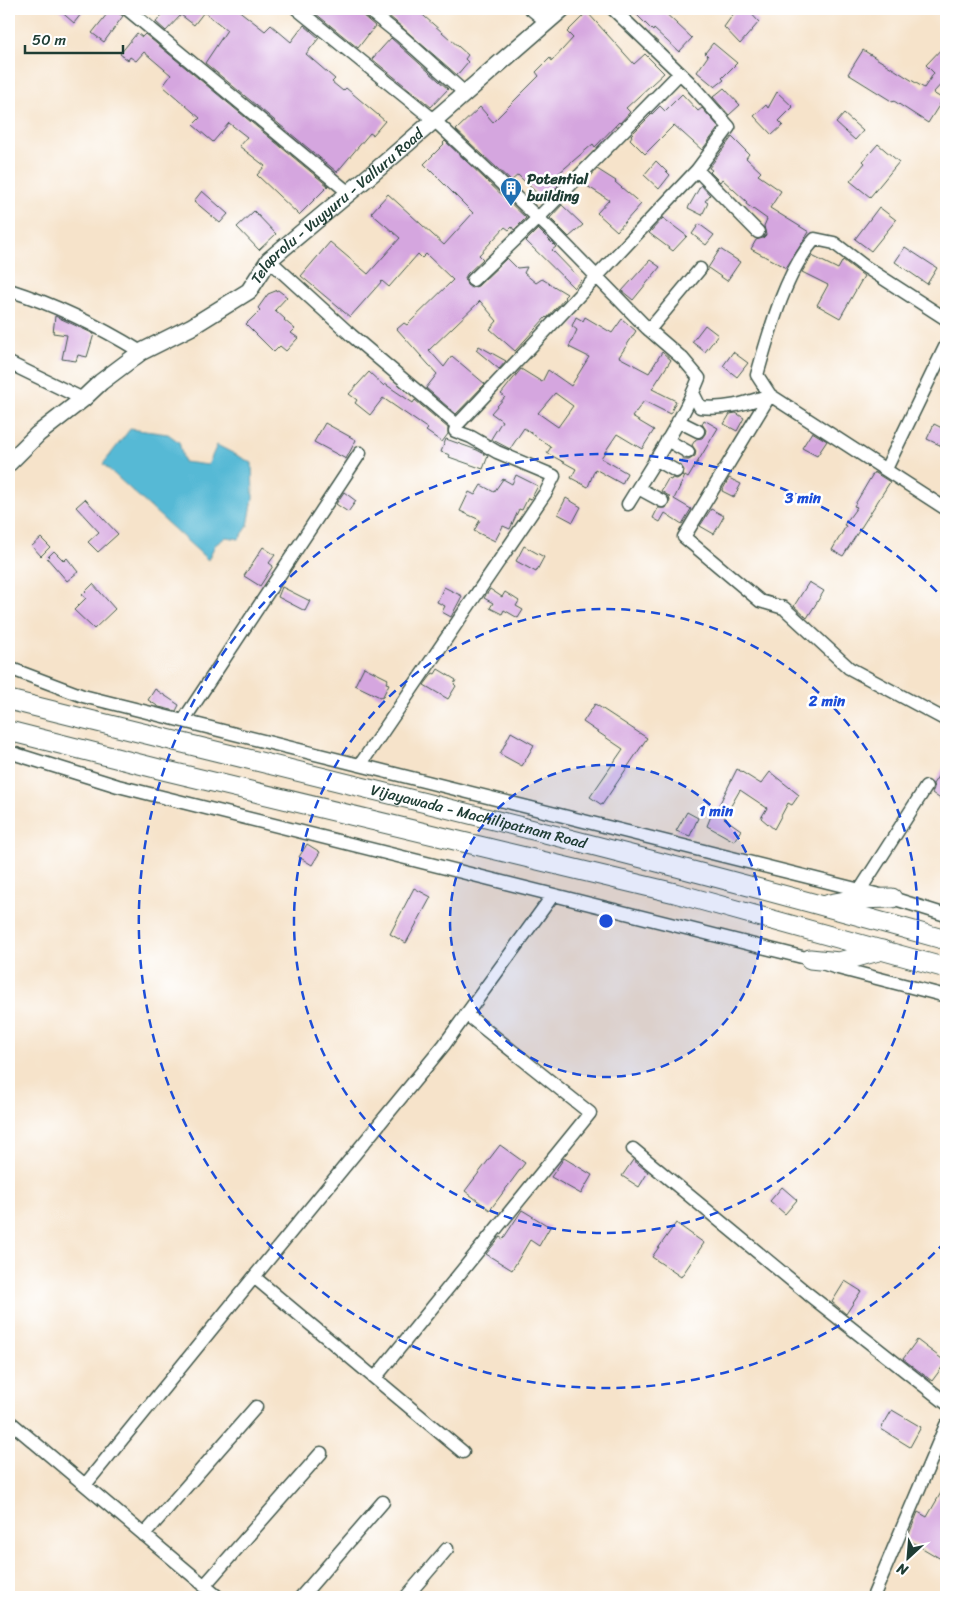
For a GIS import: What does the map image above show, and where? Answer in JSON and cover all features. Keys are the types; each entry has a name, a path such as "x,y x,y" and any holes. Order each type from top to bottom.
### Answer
{"highway":[{"name":"Vijayawada - Machilipatnam Road","path":"9,700 538,830 824,905 946,940"},
{"name":"Vijayawada - Machilipatnam Road","path":"9,731 182,775 675,893 946,968"},
{"path":"824,905 856,899 892,898"},
{"path":"810,959 839,962 882,950"}],"main road":[{"name":"Telaprolu - Vuyyuru - Valluru Road","path":"9,463 38,434 141,352 191,327 248,291 270,260 562,9"}],"street":[{"path":"127,9 349,193"},
{"path":"296,9 434,120 538,218 649,330 683,359 699,378 678,421 628,504"},
{"path":"367,9 401,36 465,93"},
{"path":"531,9 546,22"},
{"path":"360,765 546,492 554,476 496,452 455,431 457,425 697,170 729,127 680,73 613,9"},
{"path":"473,280 538,218 680,73"},
{"path":"697,170 758,232"},
{"path":"946,319 864,266 834,243 815,239 805,250 785,290 757,375 770,395 946,508"},
{"path":"270,260 351,335 457,425"},
{"path":"649,330 700,269"},
{"path":"9,290 45,302 106,330 141,352"},
{"path":"886,469 946,345"},
{"path":"9,363 83,399"},
{"path":"693,393 700,407 718,409 770,395"},
{"path":"770,395 684,537 760,601 784,608 849,668 946,720"},
{"path":"678,421 698,431"},
{"path":"667,440 688,452"},
{"path":"183,721 360,453"},
{"path":"655,459 676,471"},
{"path":"638,488 662,500"},
{"path":"9,668 83,696 892,898 946,915"},
{"path":"9,752 118,786 810,959 946,996"},
{"path":"860,890 926,787"},
{"path":"85,1485 444,1045 554,895"},
{"path":"376,1378 590,1113 466,1014"},
{"path":"633,1149 808,1294 946,1403"},
{"path":"254,1277 463,1452"},
{"path":"144,1535 256,1407"},
{"path":"9,1421 218,1597"},
{"path":"873,1597 946,1424"},
{"path":"204,1586 321,1453"},
{"path":"301,1597 383,1502"},
{"path":"406,1597 447,1550"}],"water":[{"path":"130,429 168,434 179,442 184,462 208,465 217,445 252,463 253,498 248,526 239,539 226,537 215,545 208,560 103,464"}],"building":[{"path":"58,9 85,9 74,23"},
{"path":"111,9 123,16 104,42 92,33"},
{"path":"155,9 237,9 265,31 271,25 291,42 304,25 319,38 306,54 335,79 332,82 343,91 346,88 385,121 373,135 370,133 337,172 205,63 227,30 204,12 194,25 181,15 166,31 156,22 162,15"},
{"path":"310,9 355,9 375,26 358,48"},
{"path":"381,9 416,9 468,55 465,59 468,62 457,75"},
{"path":"631,9 661,9 692,38 679,52 654,29 653,31"},
{"path":"737,9 747,9 759,22 740,44 724,27"},
{"path":"587,12 634,64 645,54 664,73 626,108 630,112 595,147 593,144 552,179 558,186 544,200 518,175 511,181 456,130 480,107 493,122 539,76 536,72 550,58 552,61 573,38 567,32"},
{"path":"137,33 142,37 145,34 328,186 299,215 257,175 265,166 239,146 247,137 229,123 213,142 193,125 200,118 163,86 171,75 144,52 136,61 130,57 128,60 120,54"},
{"path":"391,38 448,89 431,107 372,59"},
{"path":"713,43 737,63 722,78 724,80 715,87 697,72 708,56 705,53"},
{"path":"946,44 946,79 933,93 943,99 928,123 848,74 863,50 924,88 934,73 926,65"},
{"path":"724,88 740,105 729,115 713,97"},
{"path":"777,92 793,107 779,121 783,125 772,135 754,116 766,105 768,108"},
{"path":"682,94 698,111 702,108 719,127 702,150 674,125 645,154 630,139 631,135 660,106 665,111"},
{"path":"844,114 863,131 855,140 836,123"},
{"path":"732,137 749,154 746,158 761,172 758,175 781,191 770,208 809,232 786,268 751,249 756,240 766,235 764,226 767,219 746,204 747,202 722,179 720,182 710,172 712,170 709,168"},
{"path":"445,141 526,218 514,230 512,227 509,230 505,227 479,255 483,259 467,274 465,278 467,285 471,288 478,286 507,258 517,268 527,267 524,273 536,283 542,279 567,294 515,351 490,329 497,321 480,301 429,350 444,367 452,356 485,384 456,414 426,388 437,374 397,329 404,323 407,325 453,280 426,254 422,258 418,254 389,287 382,281 350,317 301,276 330,242 368,274 400,238 371,213 388,194 444,245 473,213 424,164"},
{"path":"878,144 899,162 870,197 850,181 865,163 863,161"},
{"path":"656,161 670,175 659,189 644,175"},
{"path":"597,169 616,181 641,204 617,231 597,213 609,200 584,184"},
{"path":"701,185 710,195 705,201 708,203 702,215 688,208"},
{"path":"202,191 228,214 220,223 194,201"},
{"path":"562,205 583,225 569,237 550,218"},
{"path":"879,207 896,220 871,251 855,239"},
{"path":"254,211 276,234 259,250 237,227"},
{"path":"663,218 687,236 673,251 649,233"},
{"path":"699,224 714,235 706,245 692,234"},
{"path":"538,229 556,247 552,250 581,280 574,288 526,241"},
{"path":"905,247 937,268 927,284 895,262"},
{"path":"720,249 740,262 727,281 708,268"},
{"path":"812,256 838,269 843,260 864,276 840,318 817,305 828,285 802,272"},
{"path":"650,260 660,267 633,300 622,291"},
{"path":"278,290 287,297 275,310 295,329 291,333 298,338 286,351 280,346 274,352 246,324 260,310 258,308 268,294"},
{"path":"55,316 94,334 87,357 78,355 76,361 62,359 67,335 53,333"},
{"path":"576,317 583,321 585,317 612,333 622,319 636,331 619,357 649,373 662,352 671,360 652,389 676,401 670,414 644,401 632,417 654,430 642,449 617,434 601,458 627,473 622,484 595,469 588,487 571,478 576,469 547,453 551,447 524,428 510,449 491,439 502,421 491,413 505,397 501,394 521,369 542,382 548,370 571,386 589,357 569,347 577,330 572,326","holes":["555,393 573,406 558,427 538,413"]},
{"path":"705,325 718,335 705,352 692,342"},
{"path":"479,346 506,361 499,369 476,350"},
{"path":"733,352 748,363 737,377 723,366"},
{"path":"369,372 384,386 385,384 413,403 415,400 448,428 448,434 442,442 426,431 428,429 383,398 370,415 355,403 357,400 349,394"},
{"path":"736,413 744,418 737,431 724,424 730,414"},
{"path":"704,420 718,428 688,478 685,476 674,499 691,509 682,524 665,513 660,522 653,518 658,508 666,508 670,501 669,496 661,491 668,479 677,479 683,475 684,470 680,464 682,460 689,460 695,456 696,451 692,445 696,439 702,438 705,434 706,430 702,424"},
{"path":"325,423 356,440 346,459 314,442"},
{"path":"934,424 946,430 946,448 927,439"},
{"path":"812,432 827,441 817,456 802,448"},
{"path":"446,439 488,456 483,469 449,457 450,455 441,452"},
{"path":"874,472 890,482 843,556 832,550 846,526 844,525 857,507 854,506"},
{"path":"516,475 538,486 531,499 528,498 522,510 519,509 510,529 503,526 495,541 474,531 480,520 460,511 469,492 475,495 481,485 494,492 503,479 512,484"},
{"path":"729,478 741,484 734,497 722,491"},
{"path":"344,492 356,501 348,512 336,504"},
{"path":"566,498 581,507 573,522 558,514"},
{"path":"85,499 118,534 98,552 88,542 99,532 76,507"},
{"path":"711,509 724,516 714,534 700,526"},
{"path":"41,538 50,547 41,556 32,546"},
{"path":"524,546 544,557 536,572 516,561"},
{"path":"263,547 275,555 269,563 273,566 260,586 244,576"},
{"path":"54,551 64,561 67,558 78,572 67,581 47,558"},
{"path":"809,582 824,591 807,618 794,606"},
{"path":"93,584 115,609 94,629 74,610 86,598 82,595"},
{"path":"282,587 310,601 305,611 278,597"},
{"path":"444,587 462,596 451,617 442,612 445,606 437,602"},
{"path":"490,589 502,597 505,592 519,601 516,606 523,610 518,618 504,610 502,614 490,608 493,603 484,598"},
{"path":"364,667 388,679 386,683 389,684 382,698 355,685"},
{"path":"438,669 456,680 454,684 456,686 448,699 424,685"},
{"path":"155,689 179,705 176,711 159,707 148,700"},
{"path":"595,704 647,738 602,805 590,797 623,749 583,722"},
{"path":"511,732 534,745 522,766 500,754"},
{"path":"946,764 946,803 932,793 933,784"},
{"path":"737,769 761,784 770,772 799,795 792,805 788,803 774,829 761,818 767,808 740,790 724,818 741,830 734,841 707,826"},
{"path":"687,812 698,818 690,836 676,831"},
{"path":"307,844 320,852 312,865 299,857"},
{"path":"414,888 431,897 406,943 390,934"},
{"path":"500,1145 525,1163 490,1210 465,1191"},
{"path":"564,1158 592,1175 581,1194 551,1177"},
{"path":"633,1160 648,1172 639,1187 622,1176"},
{"path":"782,1187 797,1200 785,1214 770,1201"},
{"path":"522,1210 550,1227 539,1246 530,1240 512,1270 486,1254 500,1237 503,1239"},
{"path":"676,1223 704,1243 681,1277 652,1257"},
{"path":"845,1281 861,1291 846,1314 832,1302"},
{"path":"917,1340 946,1362 932,1381 903,1359"},
{"path":"892,1410 921,1427 910,1447 881,1429"},
{"path":"946,1484 946,1551 941,1559 907,1539 918,1512 927,1517"}],"place":[{"name":"Potential building","path":"511,207"}]}
